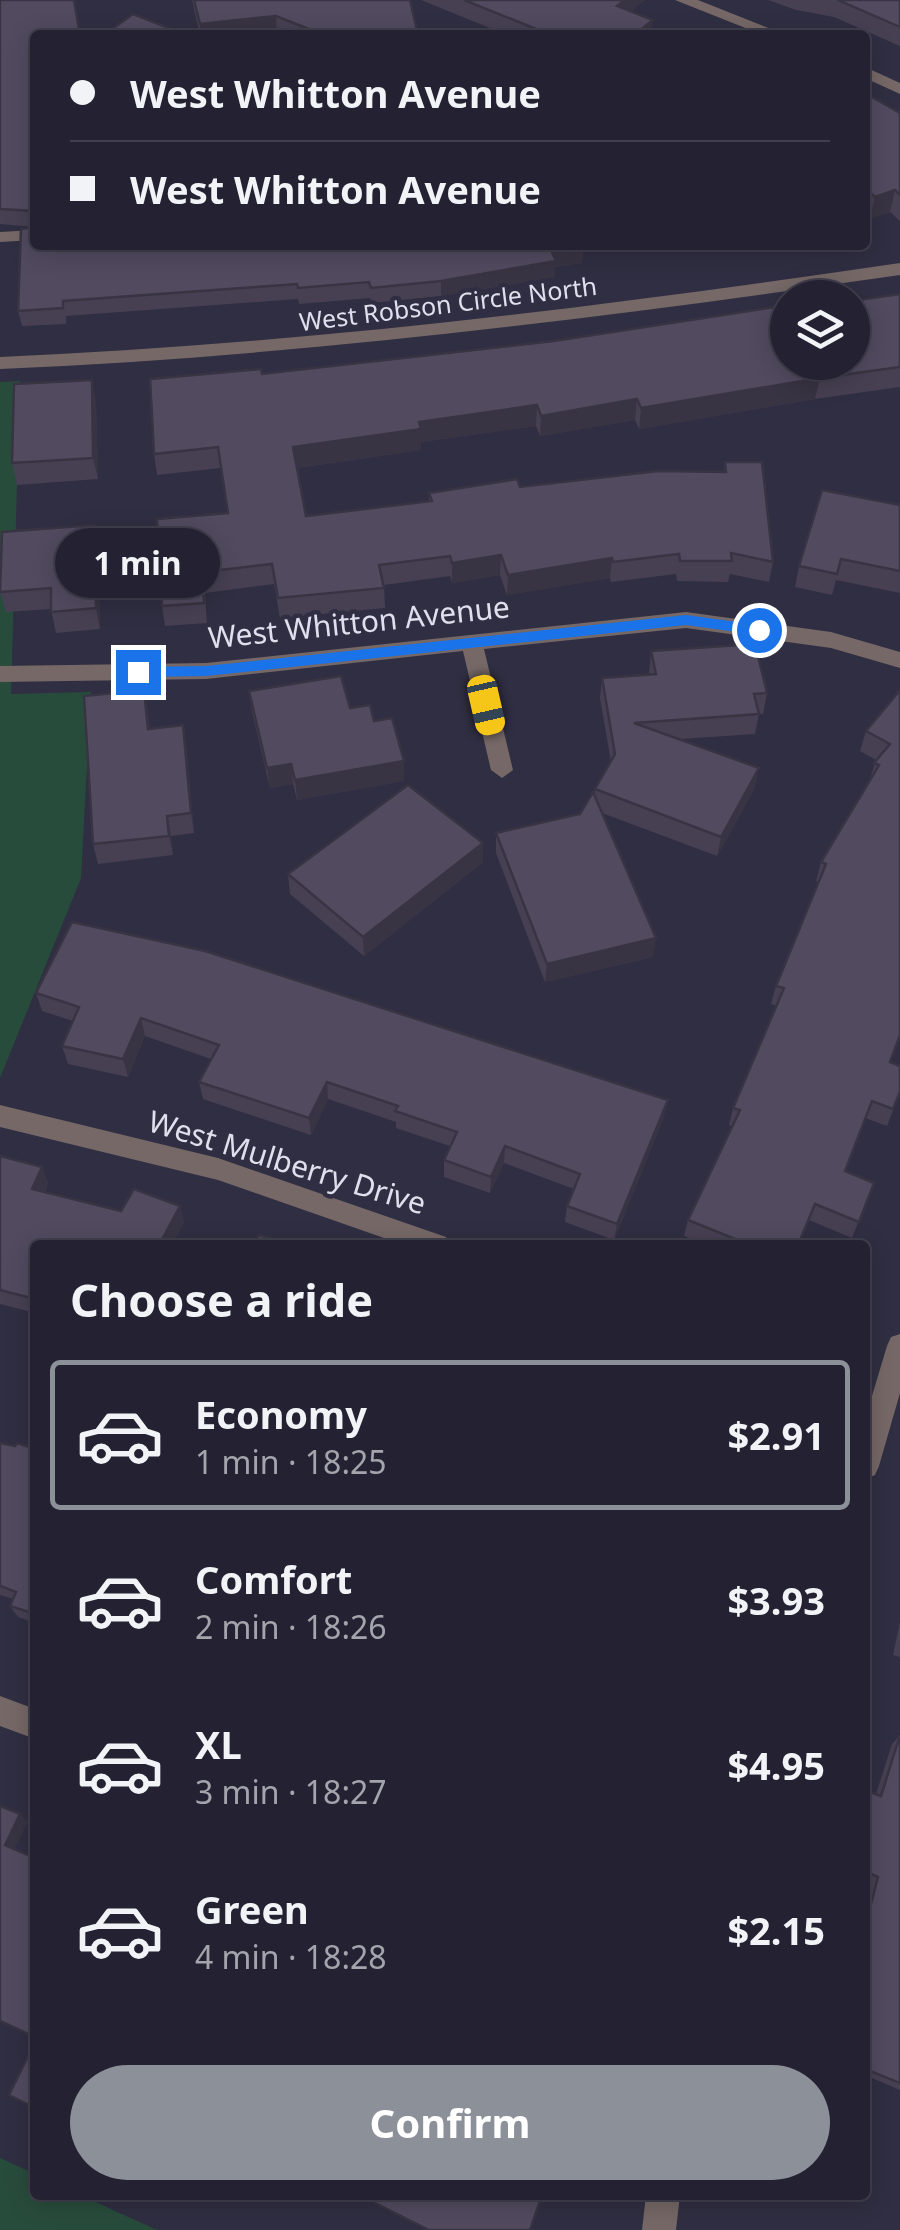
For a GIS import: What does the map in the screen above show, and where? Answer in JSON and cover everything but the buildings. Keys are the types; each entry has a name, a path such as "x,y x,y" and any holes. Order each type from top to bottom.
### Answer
{"street":[{"path":"684,0 765,30"},
{"path":"721,30 734,18"},
{"path":"870,74 900,89"},
{"path":"0,237 30,235"},
{"name":"West Robson Circle North","path":"0,363 126,359 345,343 567,318 900,268"},
{"name":"West Whitton Avenue","path":"0,674 206,671 686,620 831,640 900,660"},
{"path":"471,640 502,770"},
{"name":"West Mulberry Drive","path":"0,1116 218,1169 423,1240"},
{"path":"870,1432 875,1397 900,1346"},
{"path":"0,1711 30,1722"},
{"path":"659,2230 662,2200"}],"green space":[{"path":"20,381 11,694 91,692 81,878 0,1078 0,382"},
{"path":"0,2158 30,2172 30,2200 91,2200 157,2230 0,2230"}],"route":[{"path":"138,672 206,671 686,620 759,630"}]}
